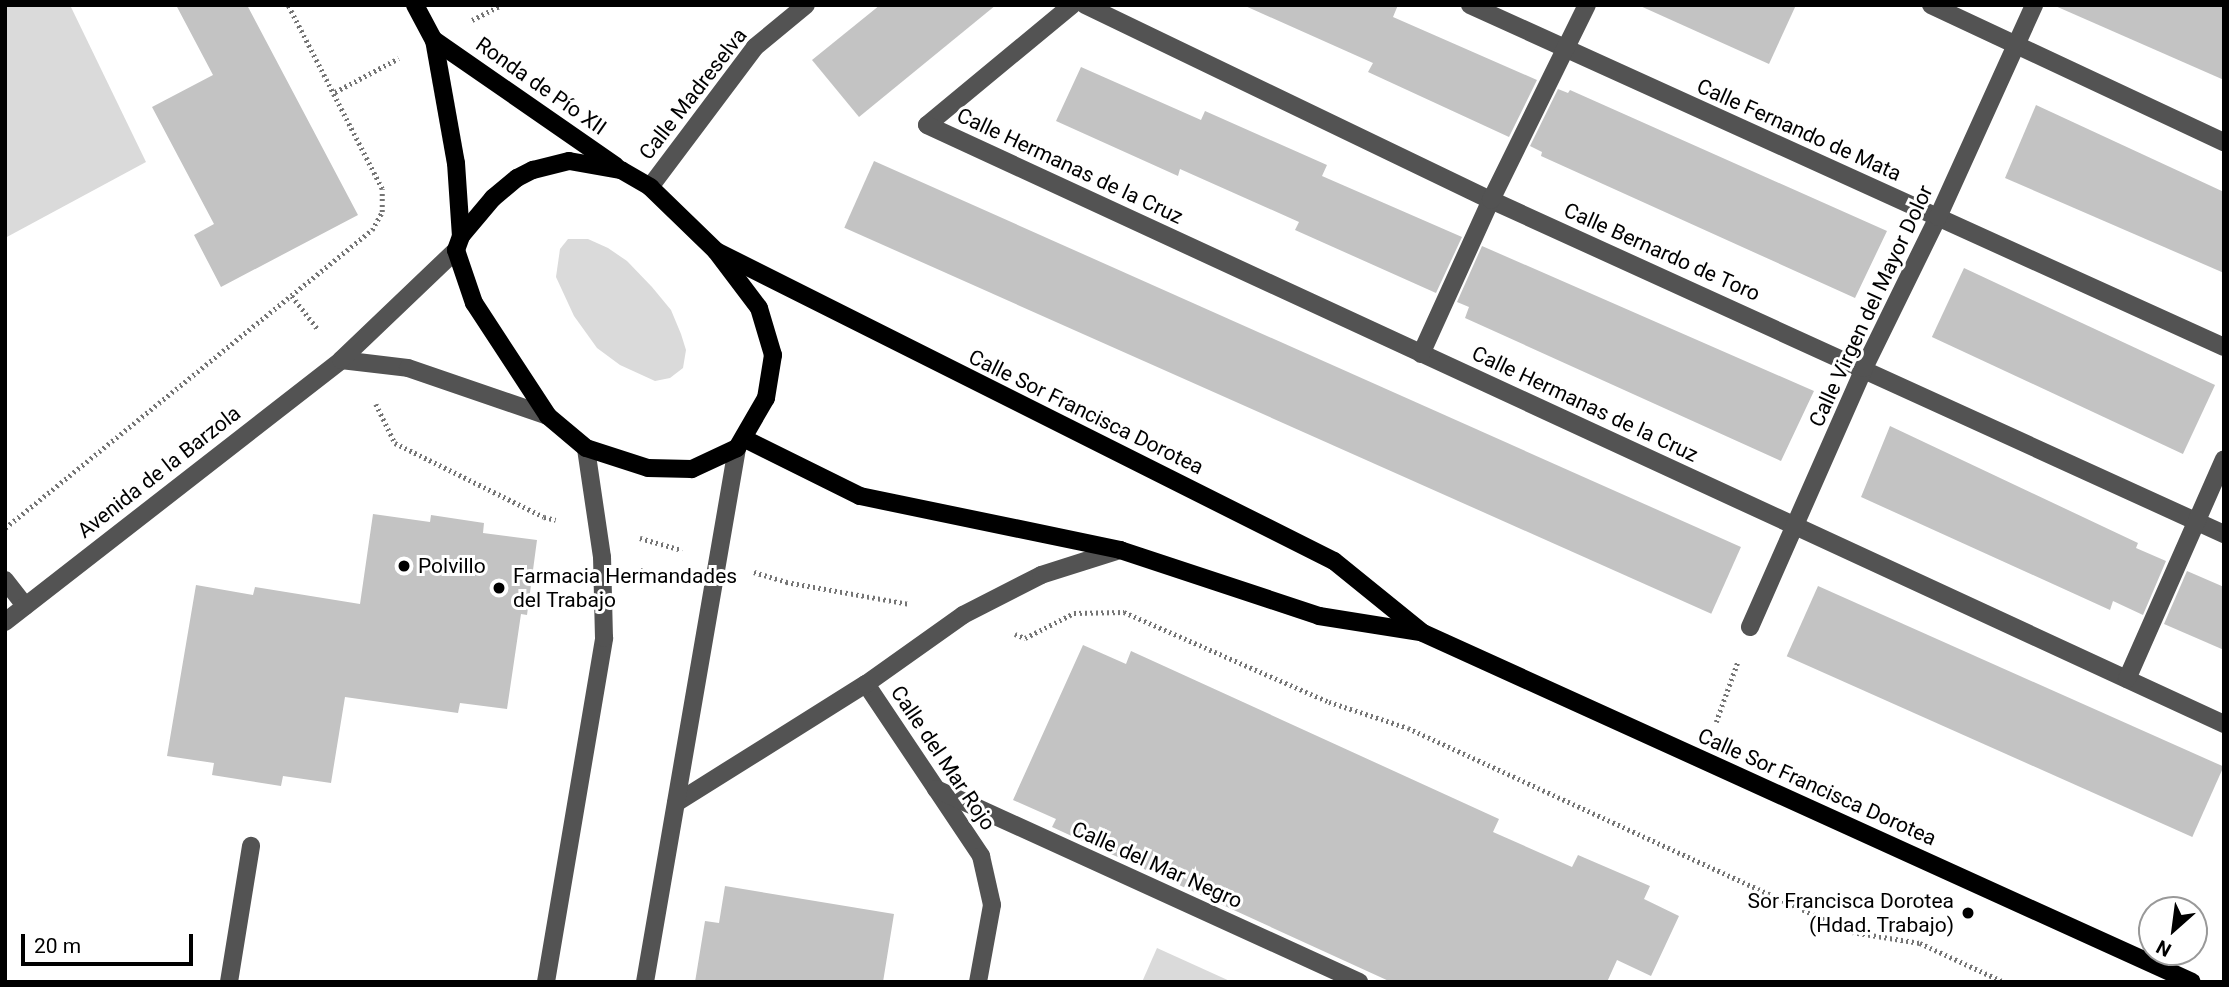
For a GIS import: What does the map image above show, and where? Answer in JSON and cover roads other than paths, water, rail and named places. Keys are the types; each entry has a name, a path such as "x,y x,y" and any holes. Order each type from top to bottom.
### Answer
{"main road":[{"name":"Ronda de Pío XII","path":"415,5 434,40 456,163 459,243 474,303 548,416 586,448"},
{"name":"Ronda de Pío XII","path":"434,40 621,170 650,187 716,251"},
{"path":"459,243 492,198 517,178 533,170 569,161 621,170"},
{"path":"586,448 648,468 692,469 741,444 766,398 773,355 759,308 716,251"},
{"name":"Calle Sor Francisca Dorotea","path":"716,251 1334,561 1423,633 2192,982"},
{"name":"Calle Sor Francisca Dorotea","path":"741,444 860,496 1120,550 1319,616 1423,633"}],"street":[{"name":"Calle Madreselva","path":"650,187 755,47 806,5"},
{"name":"Calle Hermanas de la Cruz","path":"1073,5 927,125 2224,724"},
{"name":"Calle Bernardo de Toro","path":"1085,5 1491,200 2224,534"},
{"name":"Calle Fernando de Mata","path":"1470,5 2224,347"},
{"path":"1421,354 1491,200 1587,5"},
{"path":"1931,5 2224,142"},
{"name":"Calle Virgen del Mayor Dolor","path":"1751,627 1864,368 1937,218 2034,5"},
{"name":"Avenida de la Barzola","path":"5,622 341,360 459,243"},
{"path":"341,360 408,368 548,416"},
{"path":"645,982 741,444"},
{"path":"546,982 604,638 599,530 586,448"},
{"path":"2127,679 2224,459"},
{"path":"676,803 866,684 963,615 1041,575 1120,550"},
{"path":"5,580 25,606"},
{"name":"Calle del Mar Rojo","path":"866,684 981,856 992,905 978,982"},
{"name":"Calle del Mar Negro","path":"936,789 1359,982"},
{"path":"229,982 251,846"}],"place":[{"name":"Polvillo","path":"404,566"},
{"name":"Farmacia Hermandades del Trabajo","path":"499,588"},
{"name":"Sor Francisca Dorotea (Hdad. Trabajo)","path":"1968,913"}]}
